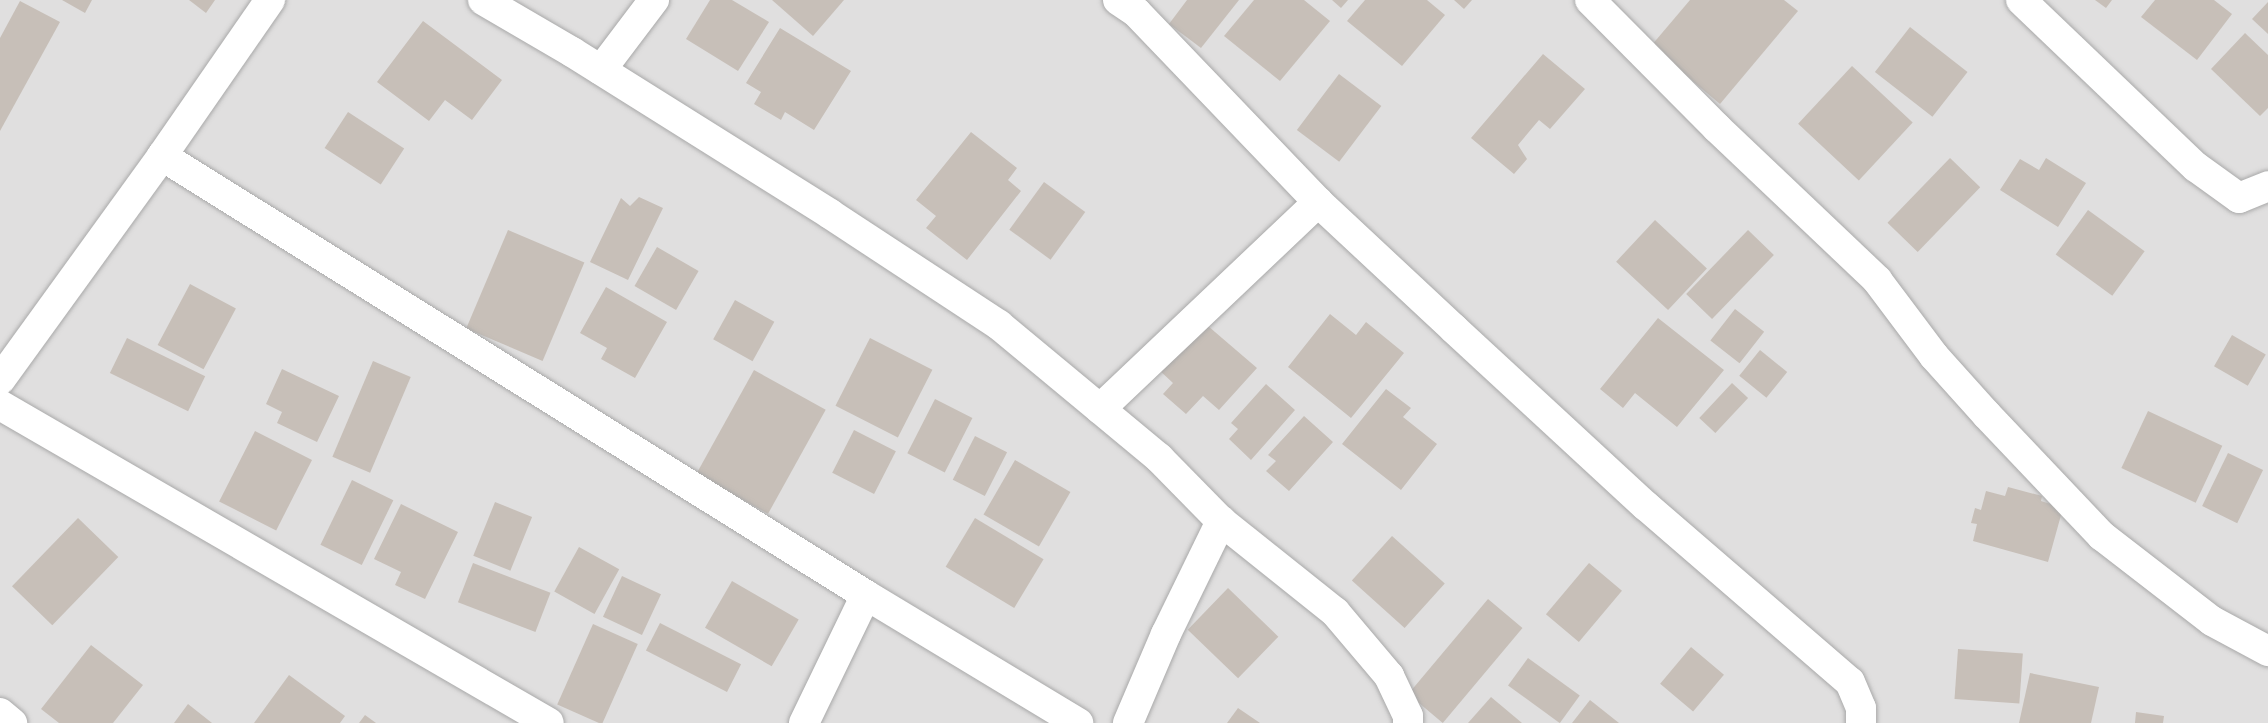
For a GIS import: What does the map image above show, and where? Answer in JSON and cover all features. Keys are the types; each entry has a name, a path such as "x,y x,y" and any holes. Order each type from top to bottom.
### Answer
{"street":[{"path":"0,380 162,156 270,0"},
{"path":"483,0 601,70 999,325 1159,458 1221,521 1335,612 1389,676 1408,716 1408,723"},
{"path":"601,70 654,0"},
{"path":"1118,0 1136,12 1318,202 1646,506 1850,682 1861,708 1861,723"},
{"path":"1590,0 1717,128 1877,280 1934,356 1995,424 2102,536 2212,621 2268,651"},
{"path":"2021,0 2196,167 2239,198 2268,186"},
{"path":"162,156 866,595 1078,723"},
{"path":"1100,409 1318,202"},
{"path":"0,405 549,723"},
{"path":"1128,723 1166,634 1221,521"},
{"path":"804,723 866,595"},
{"path":"0,713 12,723"}],"shaded area":[{"path":"0,0 2268,0 2268,723 0,723"}],"building":[{"path":"62,0 92,0 85,13"},
{"path":"189,0 215,0 206,13"},
{"path":"710,0 732,0 769,22 738,71 686,39"},
{"path":"772,0 844,0 813,36"},
{"path":"1187,0 1239,0 1201,48 1169,24"},
{"path":"1254,0 1304,0 1330,21 1280,81 1224,36"},
{"path":"1332,0 1348,0 1341,8"},
{"path":"1365,0 1427,0 1445,15 1402,66 1347,21"},
{"path":"1454,0 1472,0 1464,9"},
{"path":"1690,0 1784,0 1798,11 1720,104 1651,46"},
{"path":"2095,0 2112,0 2106,8"},
{"path":"2155,0 2214,0 2232,14 2197,60 2141,17"},
{"path":"20,1 60,22 0,131 0,38"},
{"path":"2268,2 2268,34 2252,19"},
{"path":"423,21 502,80 472,120 445,100 429,121 377,82"},
{"path":"1910,27 1968,72 1932,117 1875,72"},
{"path":"780,28 851,71 814,130 785,112 781,120 754,104 761,92 746,83"},
{"path":"2245,33 2268,55 2268,108 2260,116 2211,69"},
{"path":"1543,54 1585,89 1550,129 1539,120 1518,145 1527,159 1514,174 1471,138"},
{"path":"1852,66 1913,123 1859,180 1798,124"},
{"path":"1339,74 1381,106 1339,162 1297,130"},
{"path":"348,112 404,148 381,185 325,148"},
{"path":"971,132 1017,168 1008,180 1021,191 967,260 926,228 936,216 916,200"},
{"path":"1950,158 1980,187 1918,252 1887,223"},
{"path":"2046,158 2086,183 2058,227 2000,190 2020,159 2039,170"},
{"path":"1044,182 1085,212 1051,260 1009,230"},
{"path":"639,197 663,208 628,280 590,262 621,198 630,206"},
{"path":"2088,210 2145,251 2112,296 2056,254"},
{"path":"1655,220 1707,268 1668,310 1616,262"},
{"path":"508,230 584,262 543,361 466,328"},
{"path":"1748,230 1774,255 1712,319 1686,294"},
{"path":"657,247 699,271 676,310 634,286"},
{"path":"190,284 236,308 204,369 158,345"},
{"path":"606,287 667,322 635,378 601,359 607,348 580,333"},
{"path":"735,300 774,322 753,361 713,339"},
{"path":"1735,309 1764,332 1740,363 1710,341"},
{"path":"1330,314 1356,335 1366,322 1404,353 1351,418 1288,367"},
{"path":"1658,318 1724,370 1677,427 1635,393 1623,408 1600,389"},
{"path":"1201,320 1257,368 1219,410 1203,396 1186,414 1163,394 1173,383 1158,369"},
{"path":"2232,335 2266,354 2248,386 2214,366"},
{"path":"127,338 205,376 188,411 110,373"},
{"path":"870,338 932,370 898,437 835,406"},
{"path":"1760,350 1787,372 1766,398 1739,376"},
{"path":"373,361 411,377 370,473 332,457"},
{"path":"282,369 339,396 317,442 277,423 282,412 266,404"},
{"path":"754,370 826,410 768,514 696,474"},
{"path":"1732,383 1748,398 1715,433 1699,418"},
{"path":"1266,384 1295,410 1251,460 1229,439 1238,429 1231,423"},
{"path":"1386,389 1411,408 1403,417 1437,444 1401,490 1342,444"},
{"path":"935,399 972,418 945,472 907,453"},
{"path":"2148,411 2222,446 2196,503 2121,468"},
{"path":"1304,416 1333,442 1289,491 1266,471 1276,461 1268,455"},
{"path":"854,430 896,451 874,494 832,473"},
{"path":"255,431 312,460 276,530 219,501"},
{"path":"975,436 1007,452 985,496 953,480"},
{"path":"2228,453 2263,470 2237,523 2202,506"},
{"path":"1015,460 1070,492 1039,547 984,515"},
{"path":"352,480 393,500 362,565 320,545"},
{"path":"2008,487 2042,496 2041,501 2063,508 2048,562 1973,541 1977,524 1971,523 1975,508 1981,510 1986,491 2005,496"},
{"path":"495,502 532,517 510,571 473,556"},
{"path":"401,504 458,532 425,599 395,585 401,572 374,559"},
{"path":"78,518 118,557 52,625 12,586"},
{"path":"975,518 1044,559 1014,608 946,567"},
{"path":"1392,536 1445,584 1405,628 1352,581"},
{"path":"579,547 619,569 595,614 554,592"},
{"path":"473,563 550,593 535,632 458,602"},
{"path":"1589,563 1622,591 1579,642 1546,614"},
{"path":"622,576 661,594 642,635 603,617"},
{"path":"732,581 799,620 772,666 705,628"},
{"path":"1228,588 1278,637 1238,678 1188,630"},
{"path":"1488,599 1522,628 1443,723 1408,694"},
{"path":"660,623 741,664 727,692 646,651"},
{"path":"593,624 638,644 603,723 557,704"},
{"path":"91,645 143,685 113,723 59,723 41,709"},
{"path":"1691,647 1724,675 1693,711 1660,684"},
{"path":"1958,649 2023,654 2019,703 1955,699"},
{"path":"1528,658 1580,696 1560,723 1508,686"},
{"path":"2030,673 2099,687 2091,723 2019,723"},
{"path":"289,675 345,716 340,723 254,723"},
{"path":"1491,697 1522,723 1468,723"},
{"path":"1590,700 1619,723 1572,723"},
{"path":"188,704 212,723 174,723"},
{"path":"1238,708 1260,723 1227,723"},
{"path":"2136,712 2164,716 2163,723 2135,723"},
{"path":"365,715 376,723 359,723"}]}
